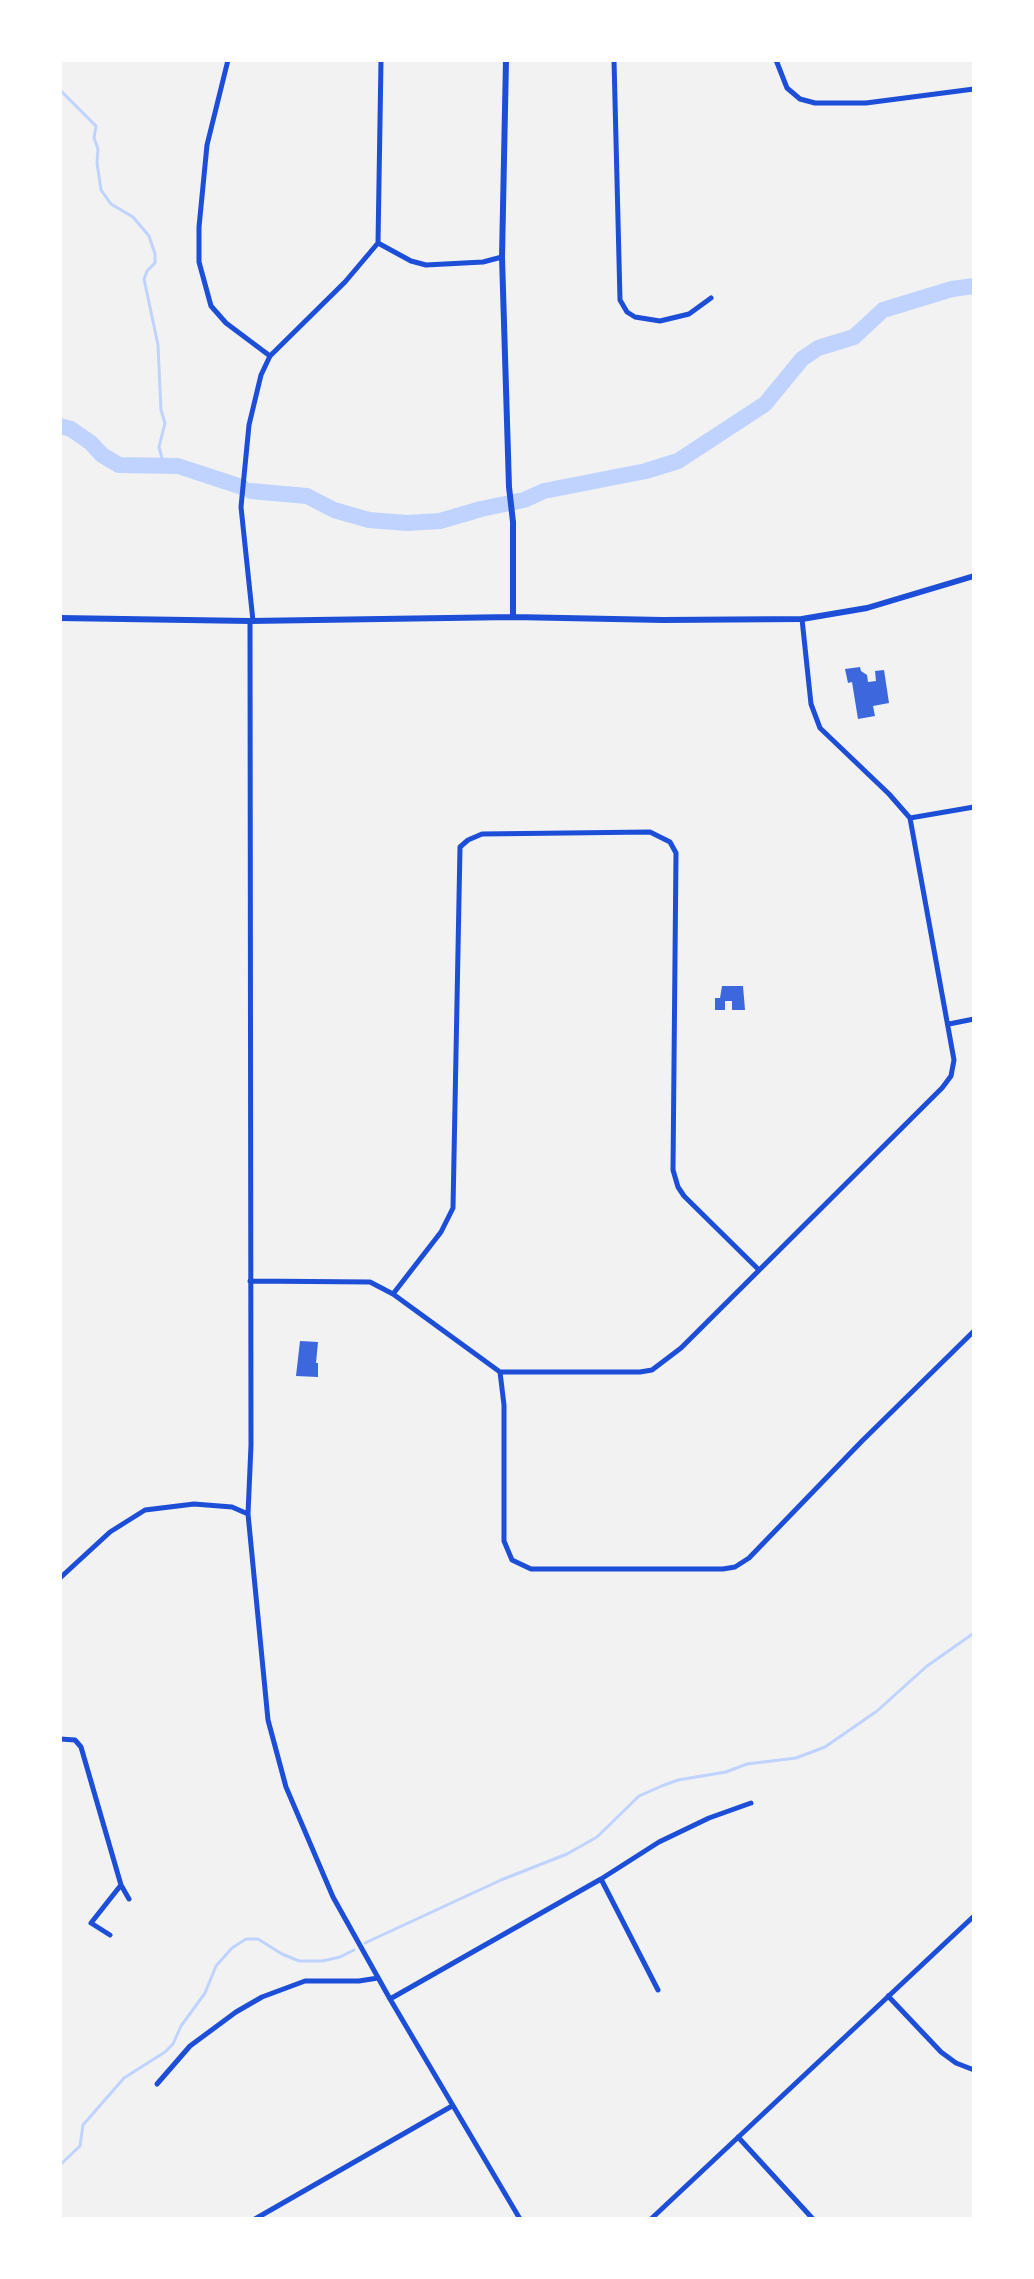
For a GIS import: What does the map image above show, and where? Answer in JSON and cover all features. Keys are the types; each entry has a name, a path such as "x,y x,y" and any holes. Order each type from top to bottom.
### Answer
{"street":[{"path":"228,60 207,145 199,262 211,306 226,323 270,356"},
{"path":"381,60 378,243 345,282 270,356 261,375 249,425 242,493 251,621 251,1445 248,1514 262,1677 275,1748 286,1787 333,1897 520,2219"},
{"path":"506,60 502,257 509,487 513,522 513,617"},
{"path":"614,60 620,300 627,312 635,317 660,321 689,314 711,298"},
{"path":"776,60 787,88 800,99 815,103 866,103 974,89"},
{"path":"378,243 411,261 426,265 483,262 502,257"},
{"path":"60,618 251,621 513,617 802,619 867,608 974,576"},
{"path":"250,1281 370,1282 393,1294 500,1372 652,1370 681,1348 942,1088 954,1068 949,1024 910,818 820,728 811,704 802,619"},
{"path":"910,818 974,807"},
{"path":"393,1294 441,1232 453,1208 460,847 482,834 650,832 670,842 676,853 673,1170 684,1196 758,1269"},
{"path":"949,1024 974,1019"},
{"path":"500,1372 504,1405 504,1541 512,1560 531,1569 723,1569 735,1567 749,1558 974,1331"},
{"path":"60,1578 110,1532 145,1510 194,1504 232,1507 248,1514"},
{"path":"60,1739 75,1740 81,1747 121,1885 129,1899"},
{"path":"390,1999 672,1836 751,1803"},
{"path":"601,1879 658,1990"},
{"path":"84,1932 121,1885"},
{"path":"651,2219 974,1916"},
{"path":"91,1923 110,1935"},
{"path":"157,2084 190,2046 262,1997 305,1981 378,1978"},
{"path":"888,1996 941,2052 956,2063 974,2070"},
{"path":"255,2219 453,2106"},
{"path":"738,2137 813,2219"}],"building":[{"path":"860,667 867,675 868,682 876,681 875,671 884,670 889,703 873,706 875,716 858,719 852,682 848,683 845,669"},
{"path":"722,986 743,986 745,1010 732,1010 732,1001 725,1001 725,1010 715,1010 715,998 720,998"},
{"path":"300,1341 318,1342 318,1377 296,1376"}],"waterway":[{"path":"60,90 96,126 94,138 98,149 101,190 111,204 133,217 149,236 155,254 155,263 144,279 158,345 161,410 165,423 159,447 164,466"},
{"path":"251,491 307,496 334,510 369,520 407,523 440,521 524,500 544,491 646,471 678,461 765,404 802,359 818,348 854,337 883,310 952,289 974,286"},
{"path":"60,426 71,429 119,465 178,466 242,487"},
{"path":"365,1943 501,1880 567,1854 597,1837 639,1796 664,1785 726,1772 747,1764 796,1758 825,1747 877,1711 927,1666 974,1633"},
{"path":"60,2165 80,2146 83,2125 124,2078 173,2044 181,2026 205,1993 216,1966 232,1948 246,1939 258,1939 299,1961 322,1961 354,1950"}]}
